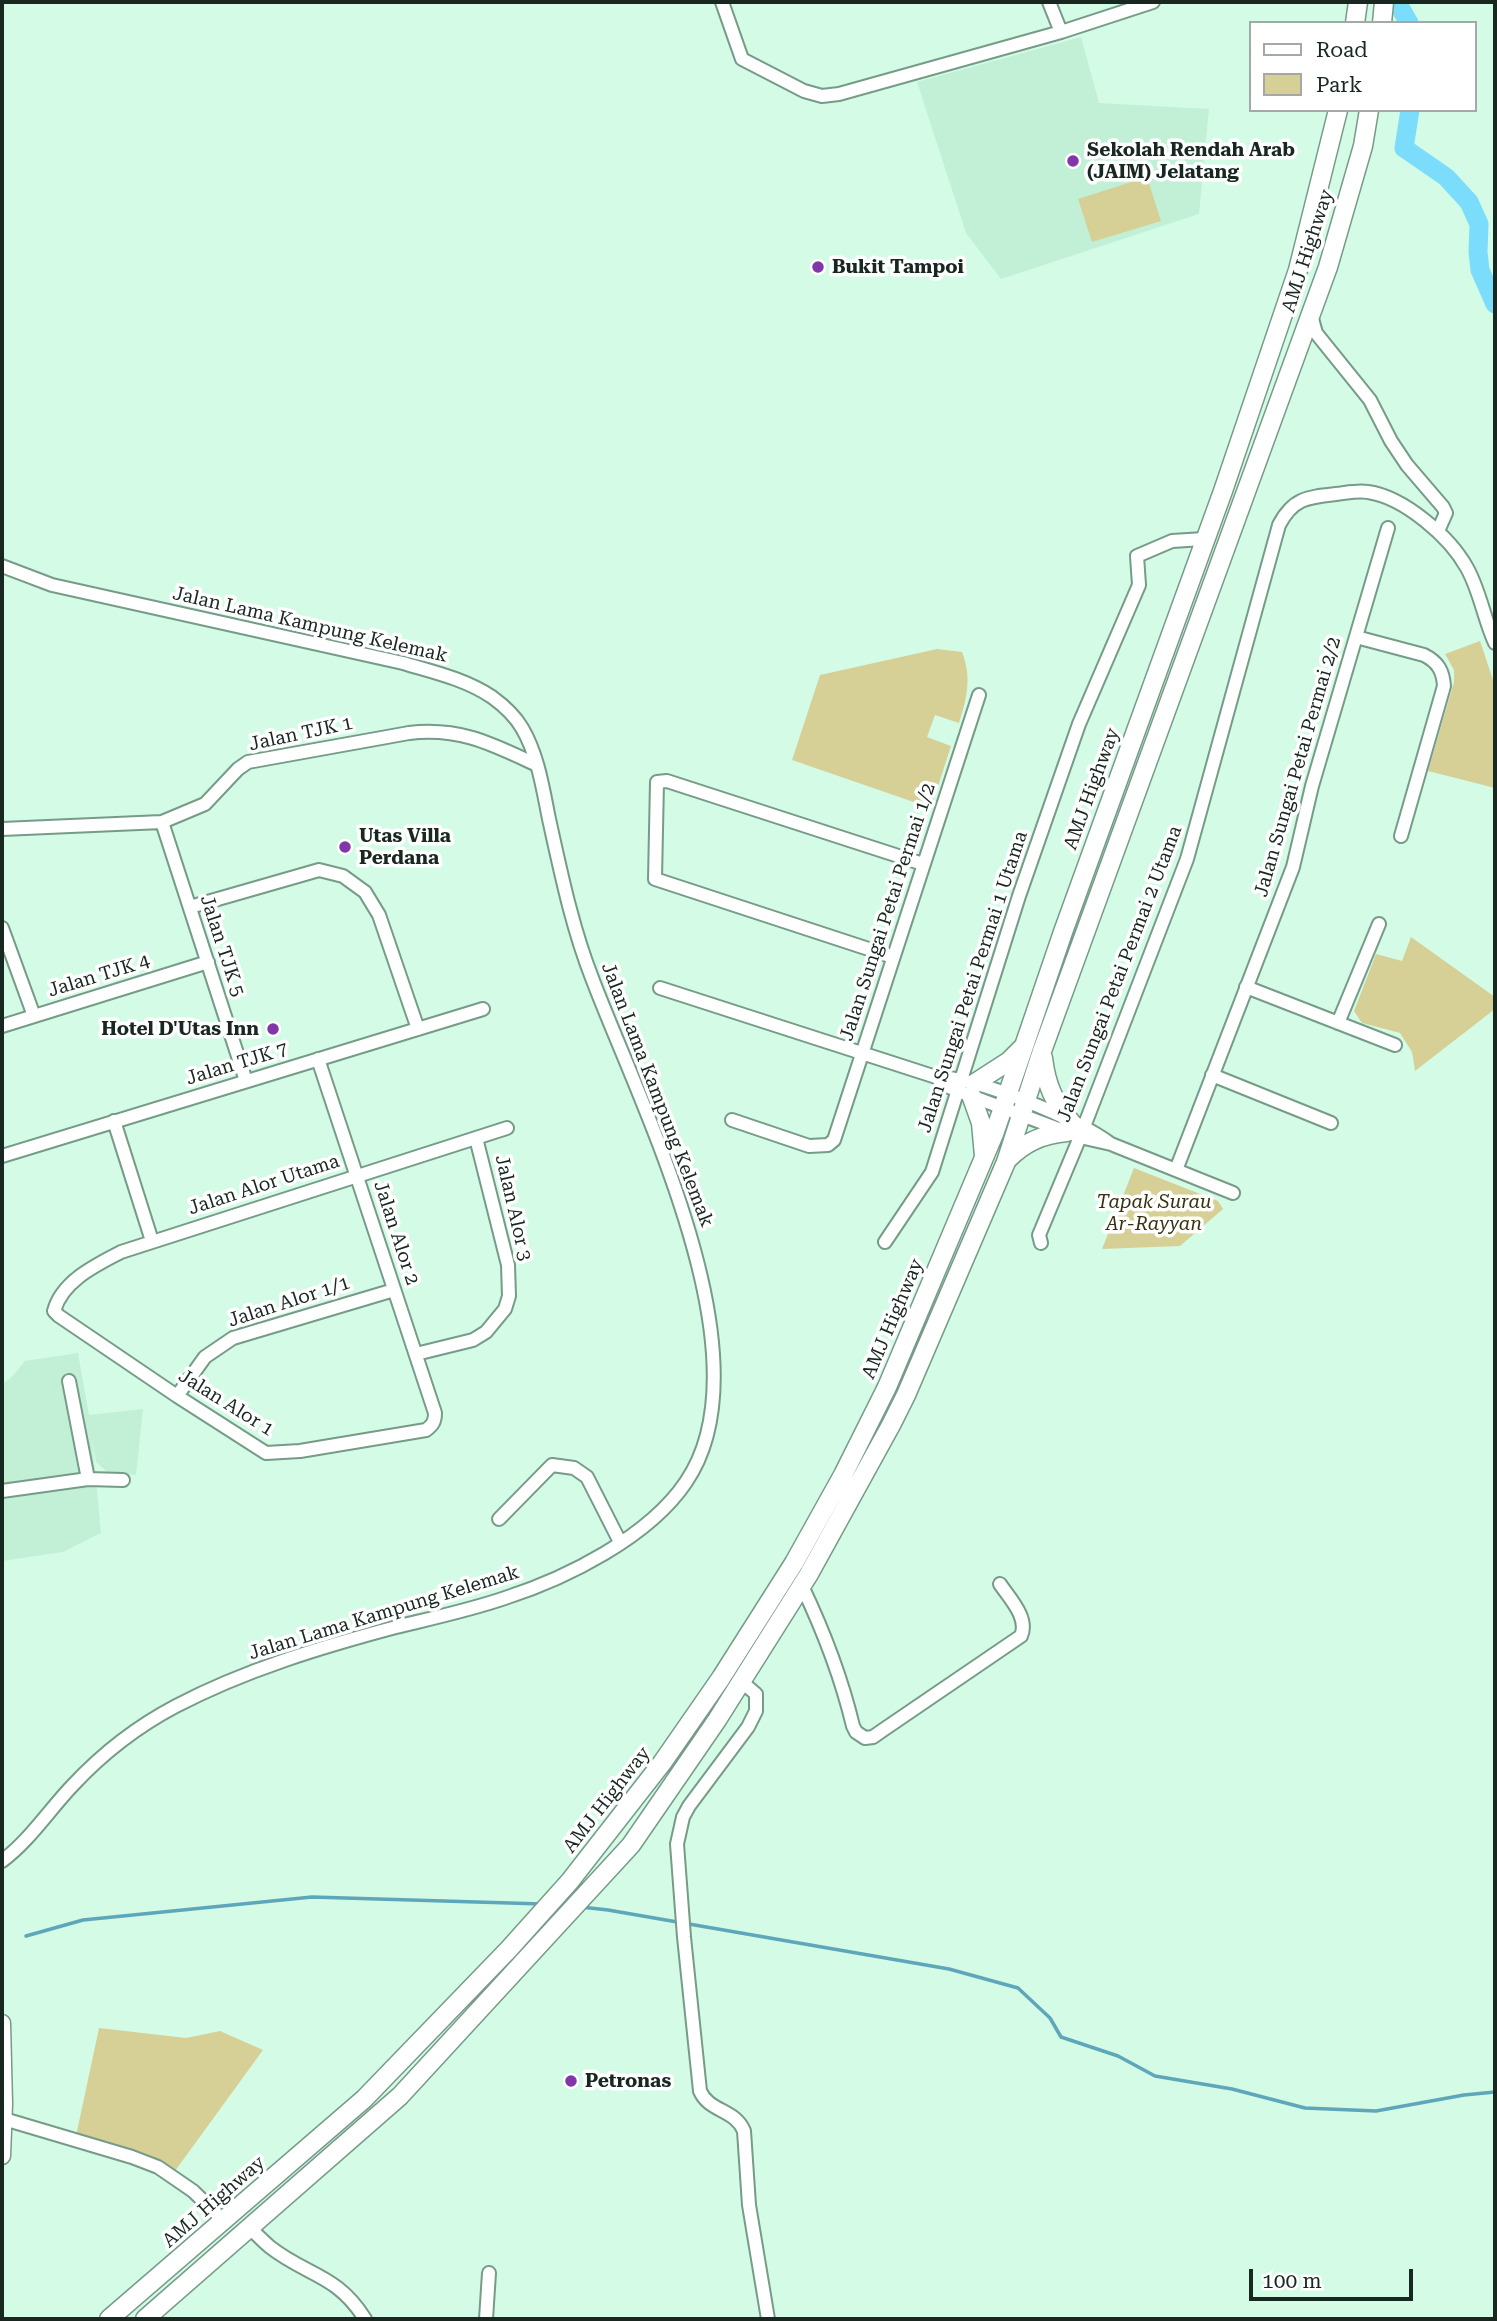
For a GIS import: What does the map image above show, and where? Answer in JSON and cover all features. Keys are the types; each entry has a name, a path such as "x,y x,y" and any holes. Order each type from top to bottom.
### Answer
{"highway":[{"path":"1355,21 1358,2"},
{"name":"AMJ Highway","path":"109,2319 364,2099 570,1881 602,1843 692,1721 800,1553 887,1387 1006,1101 1223,491 1298,271 1338,112"},
{"name":"AMJ Highway","path":"145,2319 400,2096 631,1845 802,1586 906,1395 1006,1162 1042,1051 1328,267 1363,146 1369,112"},
{"path":"984,1159 981,1124 966,1087 1009,1060 1024,1046"},
{"path":"1006,1162 1018,1149 1033,1140 1075,1130 1050,1092 1042,1051"}],"main road":[{"path":"2,2023 2,2157"}],"street":[{"path":"722,2 742,59 804,90 822,96 839,94 1061,32 1153,2"},
{"path":"1049,2 1061,32"},
{"path":"1311,314 1316,333 1370,400 1391,441 1443,507 1446,513 1438,531 1455,549 1468,570 1495,643"},
{"name":"Jalan Sungai Petai Permai 2 Utama","path":"1041,1243 1039,1234 1075,1130 1187,859 1279,525 1285,514 1303,499 1367,492 1404,508 1438,531"},
{"name":"Jalan Sungai Petai Permai 2/2","path":"1176,1170 1293,867 1311,786 1388,528"},
{"name":"Jalan Sungai Petai Permai 1 Utama","path":"885,1242 932,1172 966,1087 1019,896 1079,724 1139,585 1137,556 1172,541 1204,539"},
{"name":"Jalan Lama Kampung Kelemak","path":"2,566 52,585 403,663 458,680 493,698 509,712 521,726 537,765 579,942 692,1236 710,1330 712,1357 712,1402 704,1445 696,1463 686,1482 670,1502 621,1542 587,1562 508,1597 315,1650 229,1682 177,1706 132,1734 93,1765 72,1785 16,1850 2,1861"},
{"path":"1356,637 1424,655 1433,660 1444,676 1444,686 1401,836"},
{"name":"Jalan Sungai Petai Permai 1/2","path":"732,1120 809,1146 828,1145 834,1140 979,695"},
{"name":"Jalan TJK 1","path":"2,829 162,822 205,804 248,762 432,730 454,732 496,745 537,765"},
{"path":"893,957 655,879 657,782 667,781 923,864"},
{"name":"Jalan TJK 5","path":"162,822 246,1081"},
{"path":"190,907 319,870 343,876 365,892 379,915 418,1029"},
{"path":"1338,1023 1379,924"},
{"path":"2,928 34,1016"},
{"name":"Jalan TJK 4","path":"2,1026 208,962"},
{"path":"1246,987 1395,1045"},
{"path":"660,988 1006,1101 1233,1192"},
{"name":"Jalan TJK 7","path":"2,1156 483,1009"},
{"name":"Jalan Alor 2","path":"318,1059 435,1419"},
{"path":"1212,1075 1331,1123"},
{"path":"114,1121 152,1241"},
{"name":"Jalan Alor Utama","path":"54,1311 62,1292 91,1268 121,1252 507,1128"},
{"name":"Jalan Alor 3","path":"416,1354 473,1340 486,1332 505,1309 509,1289 508,1265 476,1138"},
{"name":"Jalan Alor 1/1","path":"177,1396 205,1357 233,1338 394,1290"},
{"name":"Jalan Alor 1","path":"54,1311 177,1396 266,1453 385,1439 426,1430 432,1426 435,1419"},
{"path":"69,1381 88,1479"},
{"path":"499,1519 552,1465 574,1468 587,1477 621,1542"},
{"path":"2,1491 88,1479 123,1480"},
{"path":"802,1586 836,1663 853,1726 856,1732 865,1738 873,1737 1021,1636 1022,1617 1000,1584"},
{"path":"741,1682 756,1694 755,1711 748,1727 690,1805 679,1830 677,1844 700,2091 711,2106 740,2121 744,2131 751,2221 768,2319"},
{"path":"4,2119 158,2167 193,2191 224,2221"},
{"path":"250,2228 271,2248 317,2273 346,2294 365,2319"},
{"path":"486,2319 489,2273"}],"shaded area":[{"name":"Sekolah Rendah Arab (JAIM) Jelatang","path":"1081,37 1099,103 1209,109 1199,214 1001,279 966,233 917,82"},
{"path":"78,1353 89,1415 143,1409 136,1475 108,1473 96,1462 92,1438 101,1533 63,1552 2,1561 2,1384 12,1377 25,1361"}],"green space":[{"path":"1147,177 1161,221 1092,242 1078,199"},
{"path":"1480,641 1495,686 1495,788 1428,771 1454,682 1454,670 1445,654"},
{"path":"937,649 962,652 967,670 967,688 959,723 935,715 927,737 951,746 931,808 792,760 820,675"},
{"path":"1411,937 1495,997 1495,1009 1415,1071 1412,1052 1400,1033 1362,1023 1354,1011 1376,954 1402,961"},
{"name":"Tapak Surau Ar-Rayyan","path":"1134,1168 1218,1201 1223,1209 1180,1246 1102,1249"},
{"path":"99,2028 186,2038 220,2031 263,2050 175,2171 128,2151 76,2136"}],"waterway":[{"path":"1397,2 1408,21"},
{"path":"1410,112 1404,148 1446,177 1469,202 1479,224 1480,270 1495,304"},
{"path":"26,1936 83,1920 312,1897 542,1904"},
{"path":"581,1907 949,1969 1018,1988 1050,2018 1061,2037 1118,2056 1155,2076 1232,2089 1305,2108 1376,2111 1495,2092"}],"place":[{"name":"Sekolah Rendah Arab (JAIM) Jelatang","path":"1073,161"},
{"name":"Bukit Tampoi","path":"818,267"},
{"name":"Utas Villa Perdana","path":"345,847"},
{"name":"Hotel D'Utas Inn","path":"273,1029"},
{"name":"Petronas","path":"571,2081"}]}
